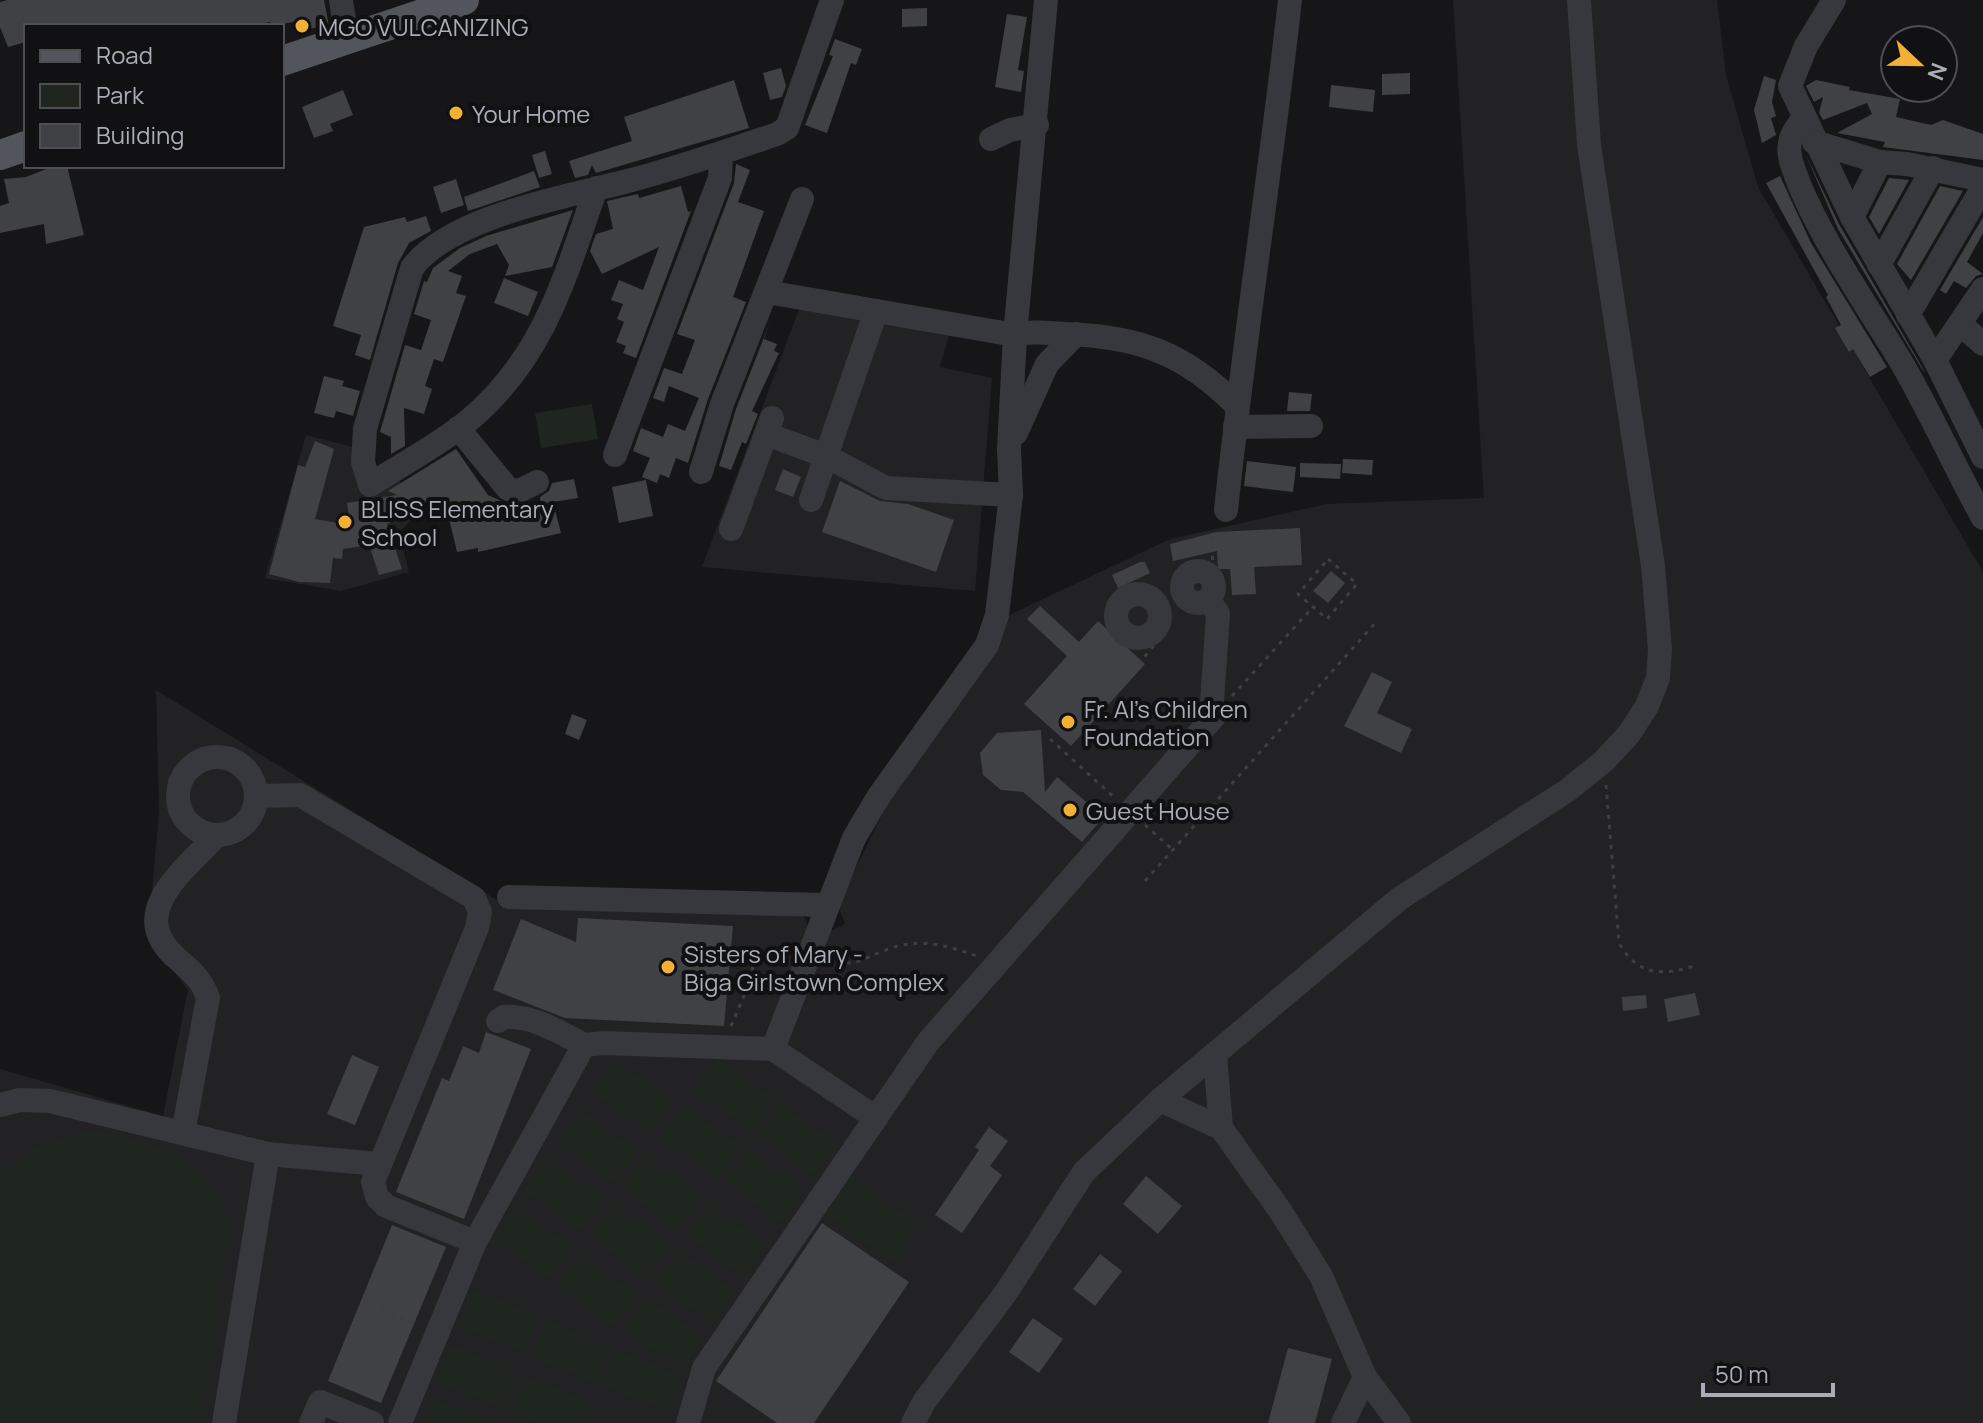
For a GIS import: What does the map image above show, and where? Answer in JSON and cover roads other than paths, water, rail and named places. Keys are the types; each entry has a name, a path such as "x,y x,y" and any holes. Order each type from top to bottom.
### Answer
{"main road":[{"path":"284,60 464,0"},
{"path":"0,155 24,147"}],"street":[{"path":"341,0 347,40"},
{"path":"596,188 562,285 528,357 497,396 458,428 370,485 363,462 365,429 412,268 434,245 463,231 561,195 721,153 787,128 832,0"},
{"path":"773,1049 854,838 879,796 987,645 997,615 1011,495 1009,449 1015,335 1037,125 1046,0"},
{"path":"1226,510 1290,0"},
{"path":"913,1423 924,1402 1005,1294 1084,1172 1160,1100 1399,899 1568,790 1604,761 1629,734 1647,706 1658,678 1660,650 1653,566 1589,145 1579,0"},
{"path":"1834,0 1806,46 1790,86 1852,217 1935,360 1983,457"},
{"path":"1805,118 1795,128 1790,147 1791,160 1810,204 1979,503"},
{"path":"991,139 1010,130 1037,125"},
{"path":"1814,142 1880,162 1933,168 1983,180"},
{"path":"615,455 720,178 721,153"},
{"path":"1852,217 1880,162"},
{"path":"1879,265 1933,168"},
{"path":"1908,315 1983,187"},
{"path":"701,472 722,404 802,199"},
{"path":"1935,360 1983,289"},
{"path":"767,292 1015,335 1038,330 1119,337 1160,350 1191,365 1236,416 1311,426"},
{"path":"811,500 876,311"},
{"path":"1960,324 1983,344"},
{"path":"1009,449 1047,364 1076,334"},
{"path":"731,529 769,426 886,488 1011,495"},
{"path":"458,428 508,489 519,491 537,482"},
{"path":"688,1423 704,1368 928,1042 1216,714 1212,703 1218,613 1211,591 1194,604 1186,584"},
{"path":"1186,584 1139,638 1125,642 1116,613 1120,604 1136,595 1186,584"},
{"path":"1136,595 1154,601 1157,619"},
{"path":"213,756 235,760 251,775 257,796 251,816 244,824 236,831 216,836 196,830 182,814 177,795 187,770 213,756"},
{"path":"257,796 300,795 474,898 480,912 477,928 373,1182 377,1197 386,1206 475,1242"},
{"path":"183,1133 208,998 204,984 164,947 154,924 158,901 216,836"},
{"path":"509,897 826,905"},
{"path":"498,1021 504,1017 522,1018 553,1028 584,1045 773,1049 876,1118"},
{"path":"400,1423 475,1242 584,1045"},
{"path":"1215,1055 1221,1128"},
{"path":"0,1105 20,1100 50,1101 268,1154 379,1164"},
{"path":"1160,1100 1221,1128 1281,1212 1321,1276 1365,1377 1399,1423"},
{"path":"224,1423 268,1154"},
{"path":"1343,1423 1365,1377"},
{"path":"311,1423 320,1402 372,1423"}],"place":[{"name":"MGO VULCANIZING","path":"302,26"},
{"name":"Your Home","path":"456,113"},
{"name":"BLISS Elementary School","path":"345,522"},
{"name":"Fr. Al's Children Foundation","path":"1068,722"},
{"name":"Guest House","path":"1070,810"},
{"name":"Sisters of Mary - Biga Girlstown Complex","path":"668,967"}]}
